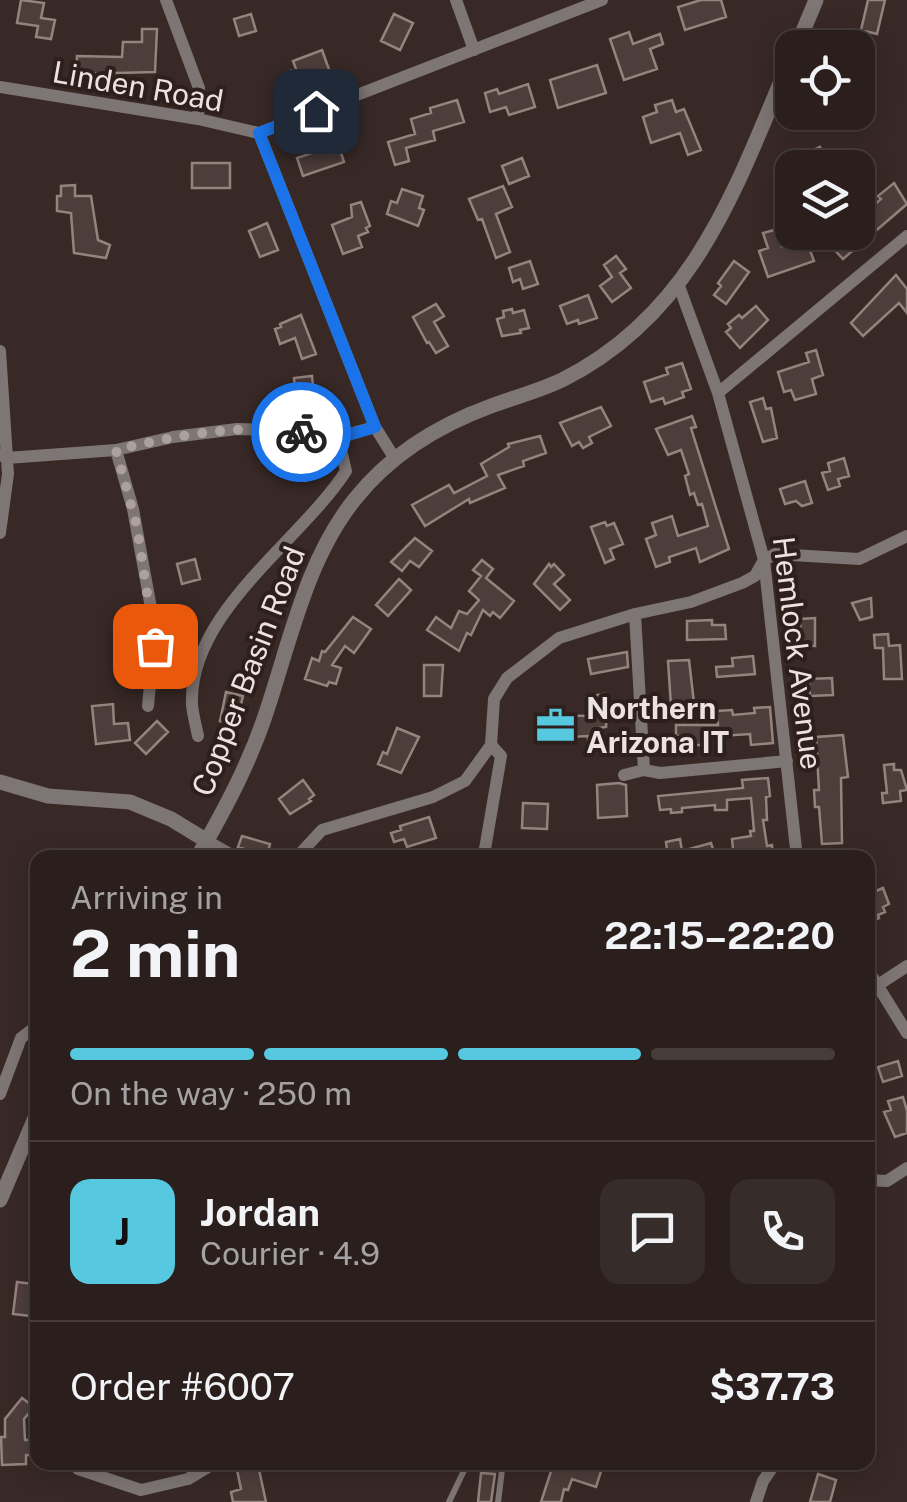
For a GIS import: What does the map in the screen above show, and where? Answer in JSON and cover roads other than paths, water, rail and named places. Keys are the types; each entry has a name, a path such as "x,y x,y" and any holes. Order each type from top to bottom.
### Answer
{"street":[{"path":"166,0 199,88 198,119"},
{"path":"456,0 474,50"},
{"name":"Linden Road","path":"0,88 198,119 259,133 602,0"},
{"path":"804,30 816,0"},
{"name":"Copper Basin Road","path":"202,850 218,826 248,763 321,553 354,500 395,459 442,426 540,390 593,363 639,326 679,286 706,248 775,94"},
{"path":"259,133 375,427 395,459"},
{"path":"718,393 907,236"},
{"name":"Hemlock Avenue","path":"679,286 718,393 764,560 796,850"},
{"path":"0,352 4,456 0,533"},
{"path":"4,456 116,450 172,437 236,429 286,430 338,438 375,427"},
{"path":"198,736 192,704 200,657 207,641 229,606 346,471 338,438"},
{"path":"116,450 134,509 155,630 148,706"},
{"path":"303,850 322,830 433,797 465,781 490,745 494,700 507,678 558,638 742,584 755,576 764,560 774,554 859,559 907,536"},
{"path":"635,614 644,770"},
{"path":"484,850 501,756 490,745"},
{"path":"624,775 644,770 660,773 787,761"},
{"path":"0,782 48,796 130,802 171,819 223,850"},
{"path":"878,985 907,966"},
{"path":"875,980 907,1034"},
{"path":"0,1094 21,1038 30,1031"},
{"path":"0,1200 30,1130"},
{"path":"875,1180 886,1181 907,1168"},
{"path":"81,1470 141,1490 188,1479 203,1470"},
{"path":"756,1502 771,1470"}],"lane":[{"path":"448,1500 464,1470"},
{"path":"498,1502 502,1470"}],"place":[{"name":"Northern Arizona IT","path":"556,725"}]}
